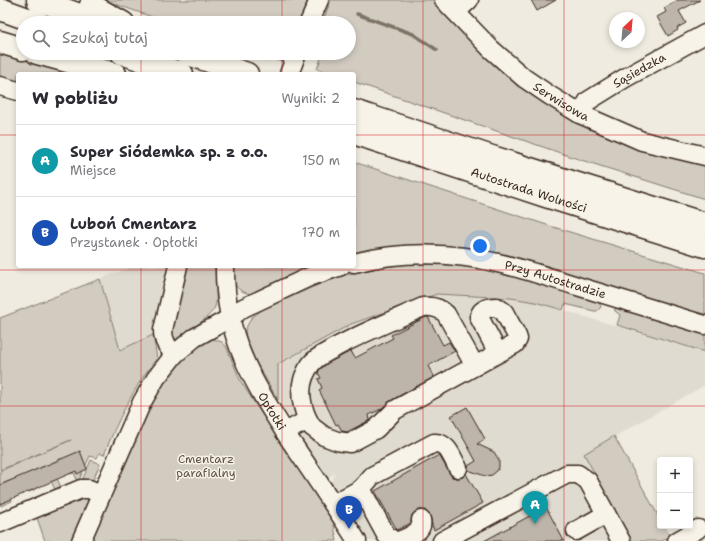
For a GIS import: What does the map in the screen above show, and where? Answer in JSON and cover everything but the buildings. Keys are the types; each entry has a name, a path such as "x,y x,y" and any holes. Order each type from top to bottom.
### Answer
{"highway":[{"path":"38,0 83,16"},
{"path":"83,0 111,16"},
{"path":"0,9 20,16"},
{"path":"0,42 16,47"},
{"path":"63,60 108,72"},
{"path":"142,60 176,72"},
{"path":"206,60 240,72"},
{"path":"356,112 705,224"},
{"name":"Autostrada Wolności","path":"356,134 705,246"}],"street":[{"path":"312,16 319,0"},
{"path":"450,6 469,0"},
{"name":"Serwisowa","path":"450,6 491,49 524,78 580,114 642,141 705,156"},
{"name":"Sąsiedzka","path":"580,114 588,101 625,78 705,34"},
{"path":"289,72 294,60"},
{"path":"0,86 16,90"},
{"name":"Przy Autostradzie","path":"356,263 394,256 419,254 481,259 705,324"},
{"path":"175,354 167,346 163,336 163,330 178,268"},
{"name":"Opłotki","path":"225,268 226,297 230,318 237,345 250,374 285,432 333,504 353,540"},
{"path":"81,541 132,422 156,378 175,354 200,334 230,318 243,308 304,280 336,268"},
{"path":"474,366 446,314 443,311 433,307 423,307 347,342 324,354 312,363 305,374 301,388 302,404 312,427 324,436 337,442 350,443 376,428 395,410 498,353"},
{"path":"285,432 308,420"},
{"path":"333,504 362,489 372,476 434,443 439,443 446,447 458,468"},
{"path":"442,541 567,474 578,474 588,481 621,541"},
{"path":"0,524 81,489 89,489 101,494"},
{"path":"362,489 386,535 394,541"},
{"path":"576,531 606,514"},
{"path":"399,541 419,530 422,527 421,520"},
{"path":"677,541 698,529"}],"shaded area":[{"path":"129,268 173,268 153,335 120,350 100,279"},
{"path":"437,294 511,298 535,302 705,352 705,385 584,454 632,541 368,541 331,484 335,473 327,478 278,400 278,364 351,324"}],"green space":[{"path":"104,0 308,0 302,16 149,16"},
{"path":"331,0 436,0 509,73 705,163 705,199 575,158 356,83 356,72 325,72 317,69 320,60 356,60 356,16 325,16"},
{"path":"0,53 16,58 16,60 24,60 66,72 16,72 16,85 0,81"},
{"path":"356,163 550,226 705,273 705,318 499,257 356,257"},
{"path":"405,264 458,265 483,268 533,281 599,302 601,307 597,311 594,311 565,304 563,310 535,302 511,298 437,294 351,324 278,364 278,400 256,362 246,338 245,330 251,318 262,310 324,282 344,275"},
{"path":"182,268 215,268 215,307 203,320 175,339 171,334"},
{"path":"234,268 318,268 251,294 237,288 234,277"},
{"path":"100,279 120,350 153,335 157,358 134,392 104,455 99,453 97,458 90,456 78,482 74,473 70,474 62,458 50,464 62,489 56,492 44,466 27,474 34,490 29,492 22,476 4,483 12,501 1,506 0,471 71,440 0,470 0,318"},
{"path":"617,308 705,334 705,352 617,325 620,315 614,310"},
{"name":"Cmentarz parafialny","path":"213,339 222,342 226,346 240,380 333,521 337,541 91,541 145,417 164,383 192,350"},
{"path":"614,436 657,514 657,529 666,529 670,536 662,541 632,541 584,454"},
{"path":"91,460 100,464 92,482 81,483"},
{"path":"86,495 88,500 71,541 45,541 36,515"}],"waterway":[{"path":"357,14 413,34 437,50"}],"place":[{"name":"Super Siódemka sp. z o.o.","path":"535,524"},
{"name":"Luboń Cmentarz","path":"349,529"}]}
